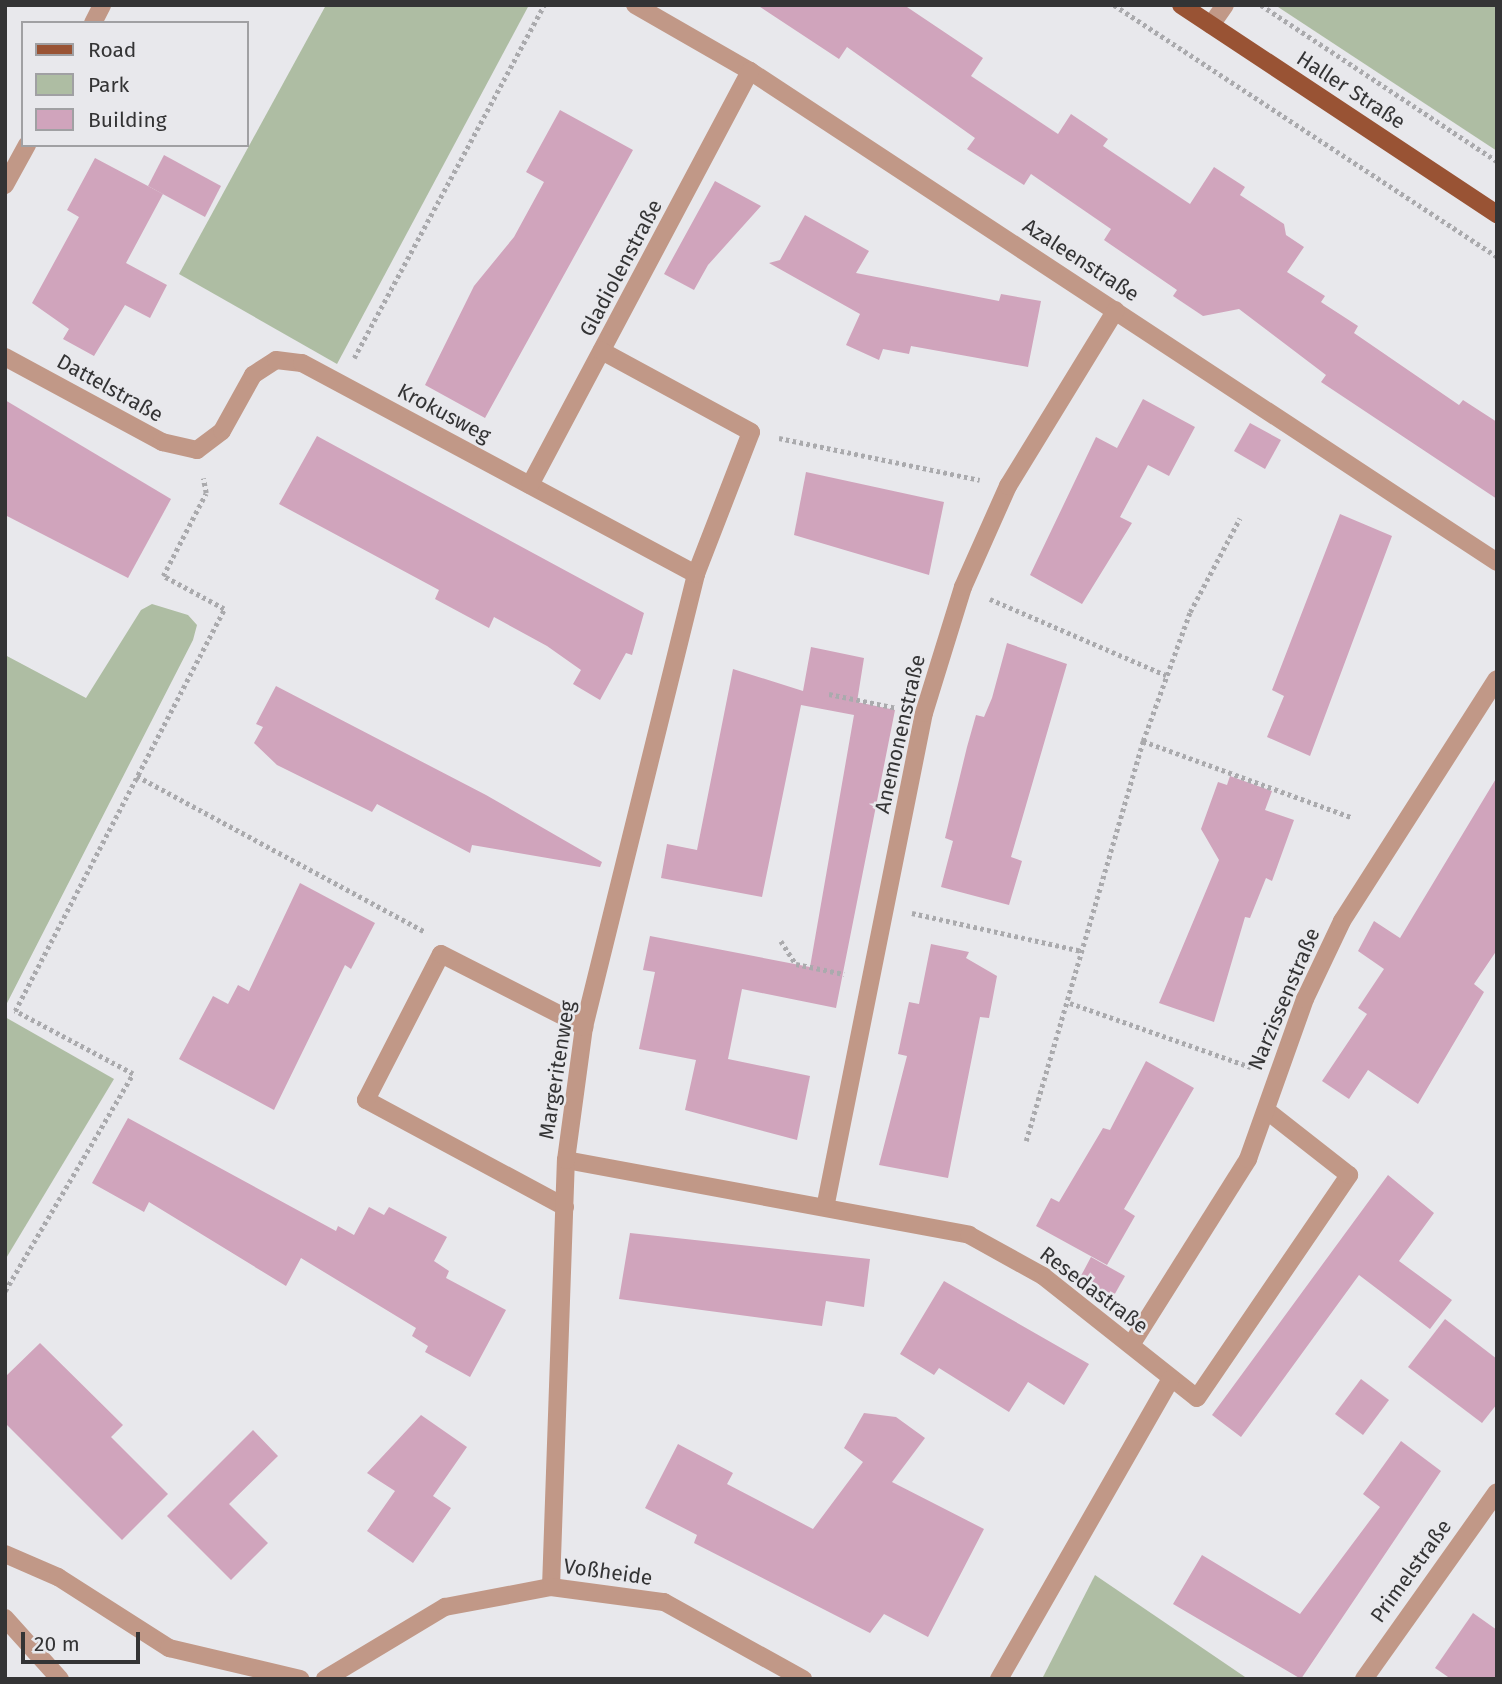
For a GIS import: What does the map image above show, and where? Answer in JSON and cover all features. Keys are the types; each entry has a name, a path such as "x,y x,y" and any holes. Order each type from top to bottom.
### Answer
{"main road":[{"name":"Haller Straße","path":"1181,5 1497,214"}],"street":[{"path":"94,21 102,5"},
{"name":"Azaleenstraße","path":"635,5 750,71 1497,562"},
{"path":"1211,25 1225,5"},
{"name":"Gladiolenstraße","path":"530,485 750,71"},
{"path":"5,185 26,147"},
{"name":"Anemonenstraße","path":"826,1203 924,713 963,587 1008,486 1116,310"},
{"path":"602,351 751,432"},
{"name":"Dattelstraße","path":"5,357 162,442 197,450"},
{"name":"Krokusweg","path":"197,450 222,431 253,374 276,360 302,363 696,574"},
{"name":"Margeritenweg","path":"551,1587 566,1160 584,1027 696,574 751,432"},
{"name":"Narzissenstraße","path":"1130,1345 1248,1159 1276,1075 1342,920 1497,679"},
{"path":"565,1207 366,1100 441,954 584,1027"},
{"name":"Resedastraße","path":"566,1160 826,1203 969,1235 1043,1276 1197,1398 1349,1175 1266,1110"},
{"path":"999,1679 1171,1379"},
{"name":"Primelstraße","path":"1364,1679 1497,1492"},
{"path":"5,1554 58,1577 169,1648 300,1679"},
{"name":"Voßheide","path":"325,1679 445,1607 551,1587 664,1602 803,1679"},
{"path":"5,1619 60,1679"}],"path":[{"path":"340,383 544,5"},
{"path":"1114,5 1497,257"},
{"path":"1261,5 1497,161"},
{"path":"751,432 1008,486"},
{"path":"5,1291 133,1074 15,1011 224,609 163,576 206,493 197,450"},
{"path":"1026,1141 1070,1003 1082,951 1143,741 1166,675 1240,518"},
{"path":"963,587 1166,675"},
{"path":"829,694 924,713"},
{"path":"1143,741 1351,817"},
{"path":"137,776 436,938 441,954"},
{"path":"886,908 1082,951"},
{"path":"781,941 796,964 871,979"},
{"path":"1070,1003 1276,1075"}],"green space":[{"path":"326,5 529,5 337,364 179,274"},
{"path":"1275,5 1497,5 1497,151"},
{"path":"152,604 188,615 197,625 193,640 5,1007 5,655 86,698 141,610"},
{"path":"5,1017 114,1079 5,1260"},
{"path":"1095,1575 1248,1679 1042,1679"}],"building":[{"path":"757,5 904,5 983,58 971,76 1058,134 1071,114 1108,139 1103,146 1190,204 1214,167 1245,187 1240,195 1284,224 1286,235 1304,247 1287,272 1325,296 1321,302 1358,326 1354,333 1459,405 1463,400 1497,422 1497,499 1321,382 1326,375 1239,309 1203,316 1173,296 1177,290 1104,240 1111,229 1031,174 1024,185 967,149 975,138 847,47 839,59"},
{"path":"560,110 633,150 485,418 425,385 474,286 514,237 544,182 526,172"},
{"path":"164,155 221,186 205,217 148,186"},
{"path":"95,158 163,194 126,263 167,285 150,318 125,305 94,356 63,339 69,329 32,303 79,217 67,210"},
{"path":"715,181 761,206 708,265 694,290 664,274"},
{"path":"805,215 869,251 856,273 999,301 1001,294 1041,301 1028,367 911,346 909,354 883,349 879,360 846,345 860,314 769,263 780,260"},
{"path":"1143,399 1195,427 1169,476 1148,465 1120,517 1132,523 1082,604 1030,575 1096,437 1117,448"},
{"path":"5,400 171,499 128,578 5,515"},
{"path":"1250,423 1281,440 1265,469 1234,451"},
{"path":"317,436 644,613 632,655 626,653 600,700 573,684 581,670 547,646 494,617 489,628 435,599 439,590 279,504"},
{"path":"806,472 944,502 929,575 794,535"},
{"path":"1340,514 1392,536 1310,756 1267,737 1284,696 1272,690"},
{"path":"1007,643 1067,664 1011,857 1022,861 1009,905 941,887 953,841 945,838 967,747 976,715 984,717 992,698"},
{"path":"811,647 864,658 857,702 895,710 836,1008 742,989 728,1059 810,1076 797,1140 685,1110 696,1060 639,1049 655,972 643,970 650,936 810,967 854,715 801,705 762,897 661,878 667,844 697,850 733,669 803,691"},
{"path":"276,686 486,795 602,862 600,867 472,845 470,853 377,804 372,812 277,765 254,743 263,727 256,724"},
{"path":"1230,776 1272,791 1265,810 1294,820 1272,881 1266,878 1250,918 1245,917 1214,1022 1159,1003 1219,860 1201,829 1218,782 1227,785"},
{"path":"1497,777 1497,950 1474,984 1484,992 1418,1104 1368,1070 1349,1099 1322,1081 1367,1014 1358,1008 1384,969 1358,951 1374,921 1400,938"},
{"path":"300,883 375,923 351,969 345,965 274,1110 179,1059 213,996 228,1004 238,985 249,991"},
{"path":"931,944 969,952 966,958 997,976 989,1018 980,1017 948,1178 879,1165 907,1056 898,1054 909,1002 919,1004"},
{"path":"1146,1061 1194,1088 1124,1209 1135,1216 1107,1265 1036,1226 1051,1198 1059,1202 1103,1128 1110,1130"},
{"path":"128,1118 336,1231 338,1226 354,1235 369,1207 384,1215 389,1207 447,1237 434,1261 449,1271 446,1278 506,1310 470,1377 425,1352 428,1346 412,1336 416,1328 301,1258 286,1286 149,1202 144,1212 92,1183"},
{"path":"1388,1175 1434,1213 1399,1261 1452,1300 1430,1329 1359,1275 1241,1437 1212,1415"},
{"path":"630,1233 870,1259 864,1307 826,1301 822,1326 619,1299"},
{"path":"1091,1257 1125,1276 1108,1306 1075,1287"},
{"path":"944,1281 1089,1364 1064,1405 1028,1382 1009,1412 939,1368 934,1375 900,1354"},
{"path":"1445,1319 1497,1359 1497,1404 1482,1423 1408,1367"},
{"path":"40,1343 123,1425 111,1437 168,1494 122,1540 5,1423 5,1377"},
{"path":"1361,1379 1389,1400 1363,1435 1335,1414"},
{"path":"864,1413 896,1417 925,1438 892,1482 984,1529 928,1637 884,1614 870,1633 694,1543 697,1535 645,1508 678,1444 733,1473 727,1484 813,1529 863,1462 844,1448"},
{"path":"421,1415 467,1447 433,1496 451,1508 413,1563 367,1531 395,1491 367,1473"},
{"path":"253,1430 278,1456 229,1504 268,1543 231,1580 167,1516"},
{"path":"1401,1441 1441,1471 1301,1679 1173,1604 1202,1555 1300,1614 1380,1507 1363,1494"},
{"path":"1473,1613 1497,1630 1497,1679 1451,1679 1435,1668"}]}
